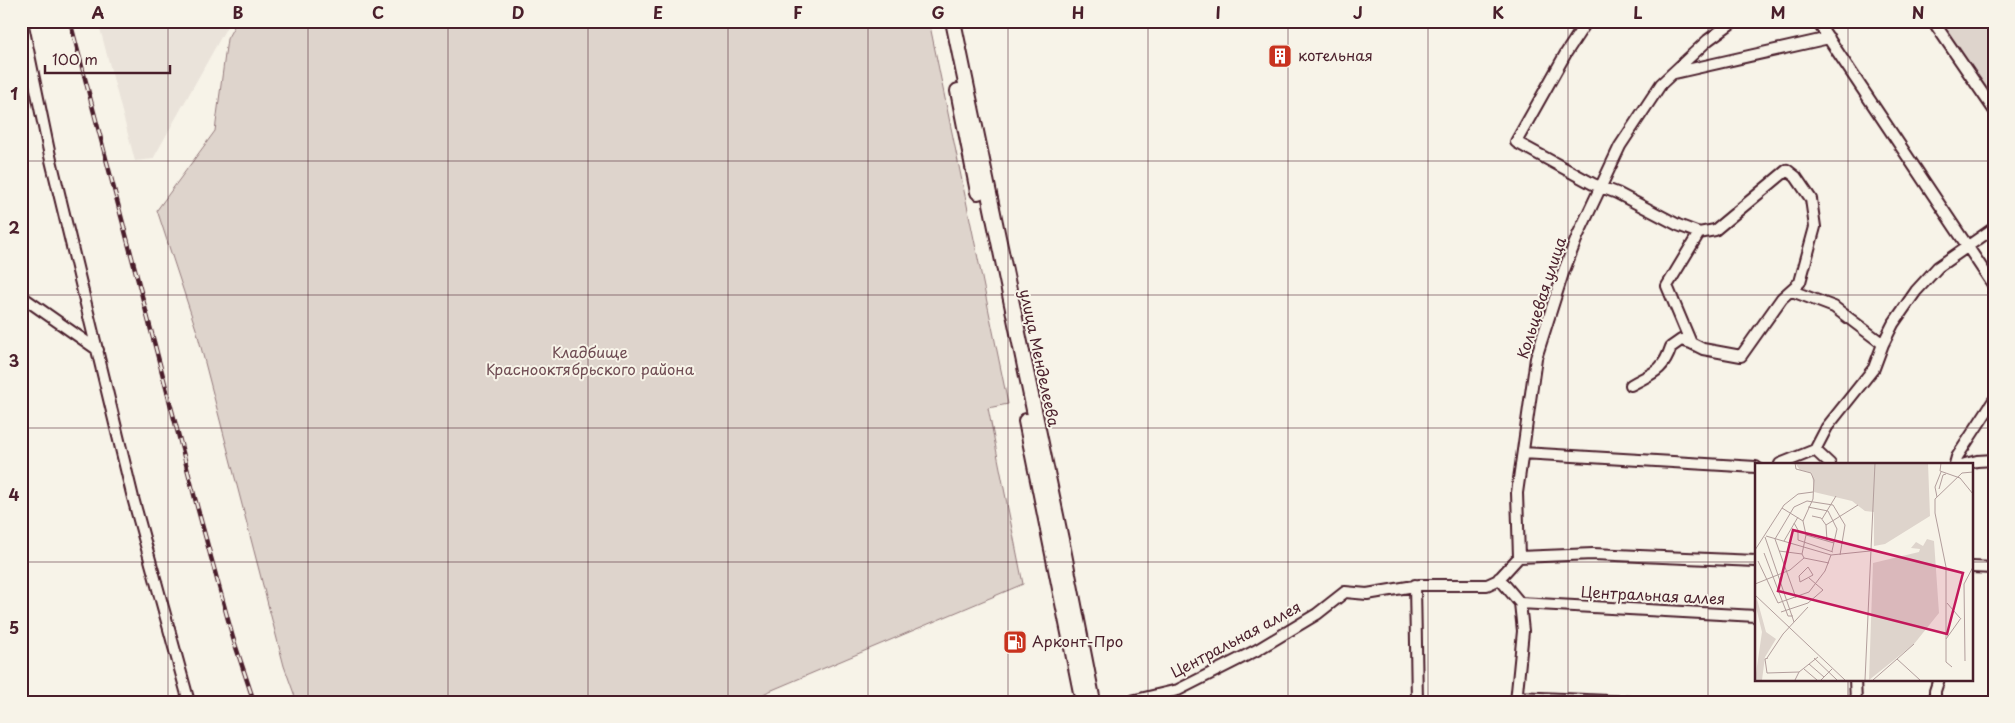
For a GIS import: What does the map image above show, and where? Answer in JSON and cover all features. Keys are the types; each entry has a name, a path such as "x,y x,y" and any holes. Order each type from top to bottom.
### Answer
{"highway":[{"name":"улица Менделеева","path":"944,21 1083,702"},
{"name":"улица Менделеева","path":"953,21 1093,702"}],"street":[{"path":"22,21 50,156 139,521 189,702"},
{"path":"1587,21 1566,53 1516,142 1592,184 1699,233 1715,230 1787,170 1796,177 1811,200 1815,227 1800,282 1782,298 1740,356 1703,349 1681,340 1671,347 1668,358 1662,367 1631,384"},
{"name":"Кольцевая улица","path":"1519,557 1517,493 1536,358 1563,273 1578,234 1620,146 1661,84 1708,40 1734,21"},
{"path":"1817,21 1994,286"},
{"path":"1933,21 1994,110"},
{"path":"1674,72 1829,38"},
{"path":"1782,463 1814,450 1827,427 1874,368 1893,324 1916,291 1938,267 1994,228"},
{"path":"1691,343 1667,286 1699,233"},
{"path":"1792,291 1834,307 1883,344"},
{"path":"21,296 98,350"},
{"path":"1955,463 1956,457 1994,400"},
{"path":"1814,450 1829,463"},
{"path":"1523,453 1755,467"},
{"path":"1969,463 1994,460"},
{"path":"1519,557 1594,554 1755,561"},
{"name":"Центральная аллея","path":"1127,702 1178,690 1257,650 1317,614 1345,592 1367,594 1415,585 1488,585 1499,578 1519,557"},
{"path":"1972,567 1994,568"},
{"path":"1499,578 1520,603 1523,631 1517,699 1631,702"},
{"path":"1415,585 1417,702"},
{"name":"Центральная аллея","path":"1520,603 1755,616"},
{"path":"1854,680 1856,702"},
{"path":"1936,702 1935,691 1939,680"}],"shaded area":[{"path":"98,21 230,21 153,159 135,161"}],"green space":[{"name":"Кладбище Краснооктябрьского района","path":"237,21 929,21 1008,404 988,408 1023,584 765,693 752,702 297,702 284,666 197,332 157,210 215,131 227,39"},
{"path":"1939,21 1994,21 1994,102"}],"railway":[{"path":"70,21 197,506 233,638 254,702"}],"place":[{"name":"котельная","path":"1280,56"},
{"name":"Арконт-Про","path":"1015,642"}]}
